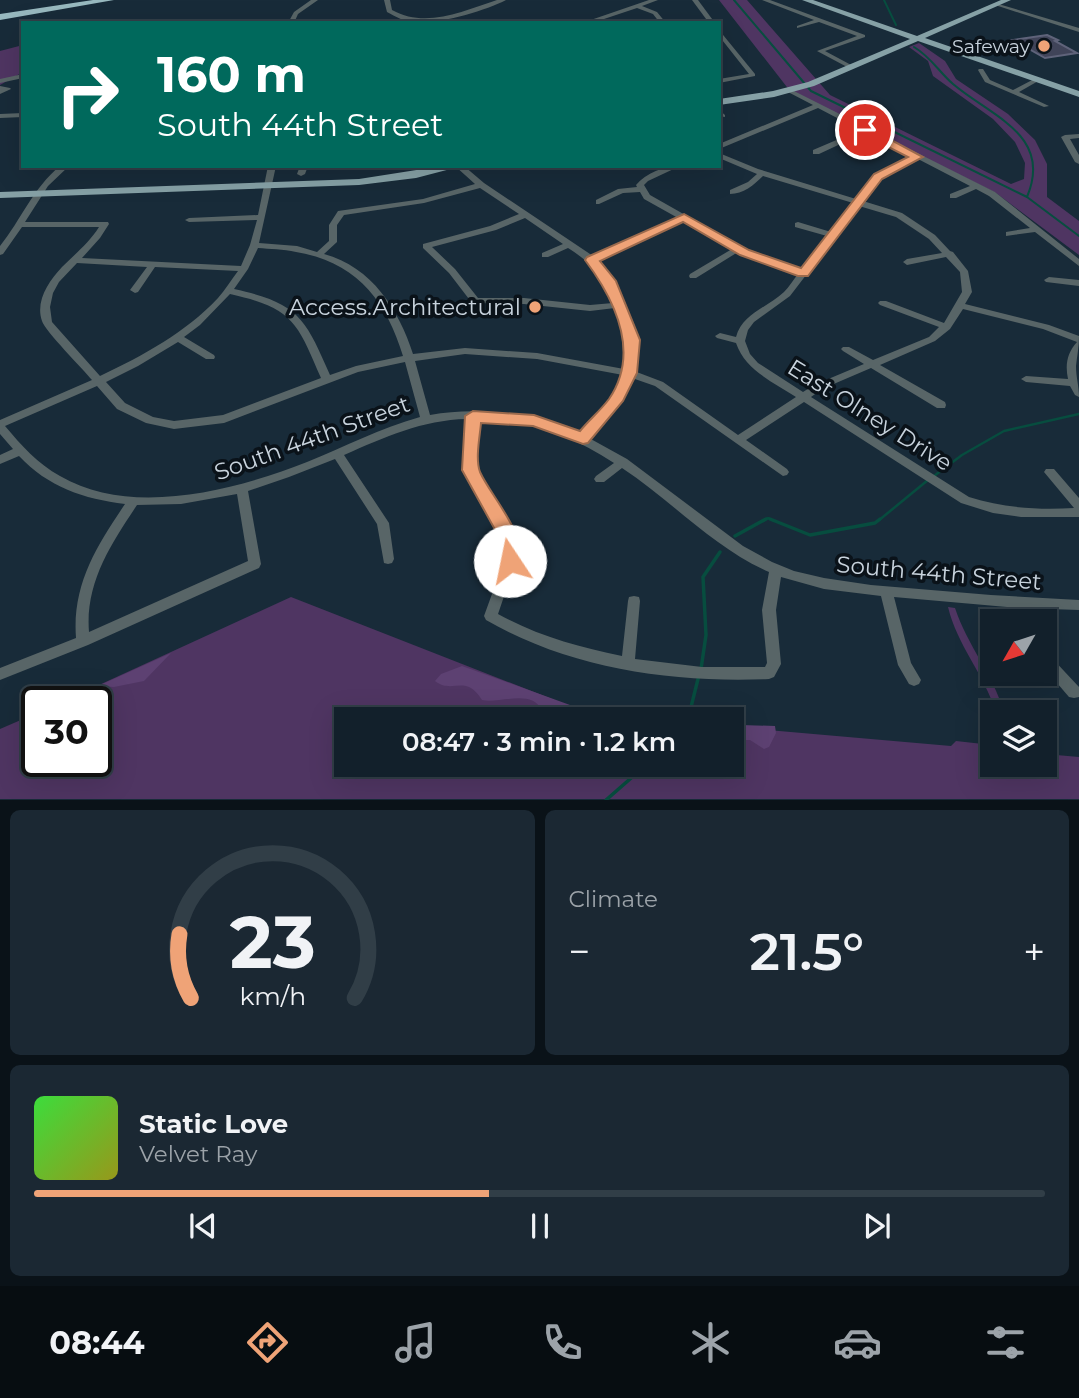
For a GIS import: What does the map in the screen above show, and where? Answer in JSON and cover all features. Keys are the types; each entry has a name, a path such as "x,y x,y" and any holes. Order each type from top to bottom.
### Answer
{"highway":[{"path":"0,11 70,0"},
{"path":"0,17 110,0"}],"main road":[{"path":"806,0 820,2 1079,94"},
{"path":"721,106 811,84 1007,0"},
{"path":"0,195 93,194 378,181 447,168"},
{"path":"0,201 38,196"}],"street":[{"path":"292,21 296,13 315,0"},
{"path":"387,0 389,11 394,15 422,20 438,19 503,0"},
{"path":"591,21 655,0"},
{"path":"695,0 711,21"},
{"path":"765,0 863,36 820,51 851,67"},
{"path":"997,4 1079,30"},
{"path":"637,6 655,13 661,21"},
{"path":"799,27 819,20"},
{"path":"721,35 753,75 721,81"},
{"path":"981,70 987,81 1046,106"},
{"path":"0,87 21,77"},
{"path":"1014,92 1038,79"},
{"path":"795,89 817,106 976,186 1011,207 1079,263"},
{"path":"721,146 817,106"},
{"path":"0,116 21,116"},
{"path":"816,152 865,130"},
{"path":"1079,136 1065,137 1079,162"},
{"path":"721,156 762,173 899,215 919,226 950,254 964,271 967,284 967,292 961,306 947,327 932,339 802,397 738,440"},
{"path":"720,336 740,341 743,329 787,294 858,201 884,172 917,157"},
{"path":"0,252 38,196 63,168"},
{"path":"0,425 137,361 204,317 244,269 254,245 272,168"},
{"path":"460,168 481,185 592,260 609,281 633,340 629,373 615,401 583,438"},
{"path":"672,168 640,185 647,197 738,249 803,273"},
{"path":"733,192 751,184 762,173"},
{"path":"321,252 333,242 333,225 341,213 424,201 481,185"},
{"path":"953,196 976,186"},
{"path":"599,202 621,191 642,189"},
{"path":"525,215 493,228 426,246 475,301 524,301 590,308 619,305"},
{"path":"189,220 260,217"},
{"path":"592,260 684,218"},
{"path":"20,225 105,224 47,295 44,315 47,323 121,406 149,420 174,425 224,419 356,369 410,358 465,351 537,356 629,373 659,384 783,472"},
{"path":"798,225 832,235"},
{"path":"1009,234 1038,229"},
{"path":"545,255 570,244"},
{"path":"254,245 287,246 321,252 368,281 397,321 426,419"},
{"path":"693,276 738,249"},
{"path":"907,261 950,254"},
{"path":"74,260 244,269"},
{"path":"135,290 153,264"},
{"path":"1049,280 1079,283"},
{"path":"228,291 258,296 286,308 304,326 327,380"},
{"path":"883,303 947,327"},
{"path":"961,306 1046,327 1079,342 1072,359 1072,383 1079,393"},
{"path":"176,337 210,357"},
{"name":"East Olney Drive","path":"740,341 745,355 754,365 965,500 991,510 1079,512"},
{"path":"846,349 941,404"},
{"path":"1026,379 1072,383"},
{"path":"473,416 470,470 507,535 510,561 491,617 504,626 579,654 706,673 769,673 774,664 769,610 776,570"},
{"name":"South 44th Street","path":"0,425 19,451 42,474 61,485 86,494 133,501 176,502 242,489 377,435 426,419 473,416 534,421 583,438 623,462 730,543 776,570 834,587 1012,603 1079,605"},
{"path":"0,460 19,451"},
{"path":"337,453 383,523 388,559"},
{"path":"600,478 623,462"},
{"path":"1050,472 1079,506"},
{"path":"0,674 83,641 255,564 242,489"},
{"path":"83,641 80,605 83,591 104,546 133,501"},
{"path":"886,591 905,665 914,680"},
{"path":"628,662 634,601"},
{"path":"1012,603 1014,609"},
{"path":"1057,673 1074,692"}],"shaded area":[{"path":"719,0 747,0 830,95 1011,184 1024,179 1025,163 1015,142 993,119 933,76 928,61 909,47 919,43 945,61 956,79 1008,114 1035,140 1047,164 1047,197 1079,221 1079,255 996,193 790,91"},
{"path":"21,46 21,73 0,85 0,51"},
{"path":"291,597 572,707 334,707 334,777 744,777 744,728 951,746 956,741 980,744 980,777 1057,777 1057,755 1079,757 1079,799 0,799 0,729 21,720 21,777 112,777 112,686 97,686"},
{"path":"948,607 955,608 980,661 980,676 958,634"},
{"path":"171,653 144,681 114,687 98,686"},
{"path":"462,666 575,707 540,707 524,698 482,700 470,688 441,685 435,681 441,674"},
{"path":"985,686 993,686 1000,700 991,698"},
{"path":"744,725 775,726 776,733 769,747 764,749 750,740 744,740"}],"building":[{"name":"Safeway","path":"1047,35 1077,53 1045,58 1013,40"}],"waterway":[{"path":"734,0 811,91 1027,197"},
{"path":"884,0 896,25"},
{"path":"914,47 953,84 1014,130 1025,143 1032,158 1033,176 1027,197"},
{"path":"1027,197 1079,236"},
{"path":"934,476 962,455 1004,431 1079,414"},
{"path":"878,521 928,480"},
{"path":"735,536 766,519"},
{"path":"763,521 770,519"},
{"path":"770,519 810,535 875,523 880,519"},
{"path":"770,519 774,521"},
{"path":"701,669 706,635 703,577 720,552"},
{"path":"691,707 699,675"},
{"path":"606,800 632,777"}],"place":[{"name":"Safeway","path":"1044,46"},
{"name":"Access.Architectural","path":"535,307"}],"route":[{"path":"510,561 507,535 488,497 470,470 473,416 499,416 534,421 583,438 615,401 624,388 629,373 634,351 633,340 609,281 592,260 684,218 744,252 803,273 878,176 917,157 865,130"}]}
